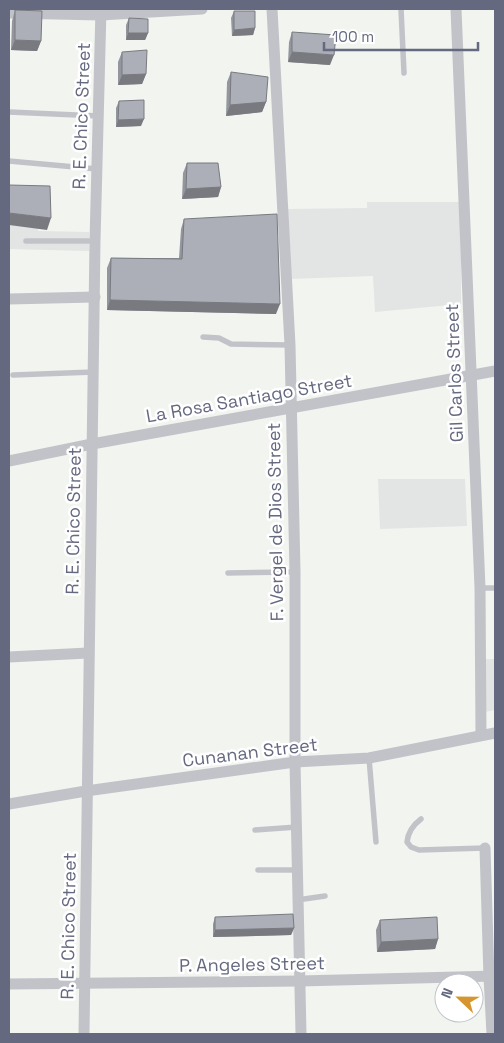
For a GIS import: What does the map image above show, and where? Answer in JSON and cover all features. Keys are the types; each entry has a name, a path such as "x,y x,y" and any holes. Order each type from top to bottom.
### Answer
{"street":[{"path":"9,13 202,9"},
{"name":"F. Vergel de Dios Street","path":"272,9 290,345 295,572 296,827 301,1034"},
{"name":"Gil Carlos Street","path":"456,9 480,588 481,735"},
{"name":"R. E. Chico Street","path":"84,1034 96,169 101,12"},
{"path":"9,299 95,297"},
{"name":"La Rosa Santiago Street","path":"9,461 92,444 495,371"},
{"path":"9,657 88,653"},
{"name":"Cunanan Street","path":"9,804 86,791 295,762 369,758 495,733"},
{"path":"485,848 492,977 492,1034"},
{"name":"P. Angeles Street","path":"9,984 492,977"}],"lane":[{"path":"401,9 404,74"},
{"path":"9,112 99,116"},
{"path":"9,161 96,169"},
{"path":"26,240 95,241"},
{"path":"203,337 219,338 231,344 290,345"},
{"path":"13,375 94,372"},
{"path":"228,572 295,572"},
{"path":"480,588 495,588"},
{"path":"369,758 376,842"},
{"path":"421,819 415,823 408,834 407,842 411,847 419,850 485,848"},
{"path":"255,830 296,827"},
{"path":"258,870 297,870"},
{"path":"298,900 325,896"}],"shaded area":[{"path":"9,192 40,195 38,231 89,232 89,251 9,249"},
{"path":"367,202 461,202 461,304 375,312 373,276 289,279 287,209 367,208"},
{"path":"378,479 465,479 467,526 380,529"},
{"path":"484,659 495,659 495,710 485,712"}],"building":[{"path":"15,10 42,11 41,41 15,40"},
{"path":"234,11 255,11 255,28 234,30"},
{"path":"129,18 148,19 148,33 128,33"},
{"path":"292,32 336,35 334,55 292,52"},
{"path":"147,50 146,74 122,75 122,52"},
{"path":"231,72 268,77 266,102 230,105"},
{"path":"144,100 144,119 118,120 119,101"},
{"path":"187,163 218,163 221,187 186,189"},
{"path":"9,185 50,186 51,218 9,213"},
{"path":"277,214 280,304 110,300 111,258 182,259 184,219"},
{"path":"293,914 294,928 215,930 215,917"},
{"path":"437,917 438,939 381,942 380,920"}]}
